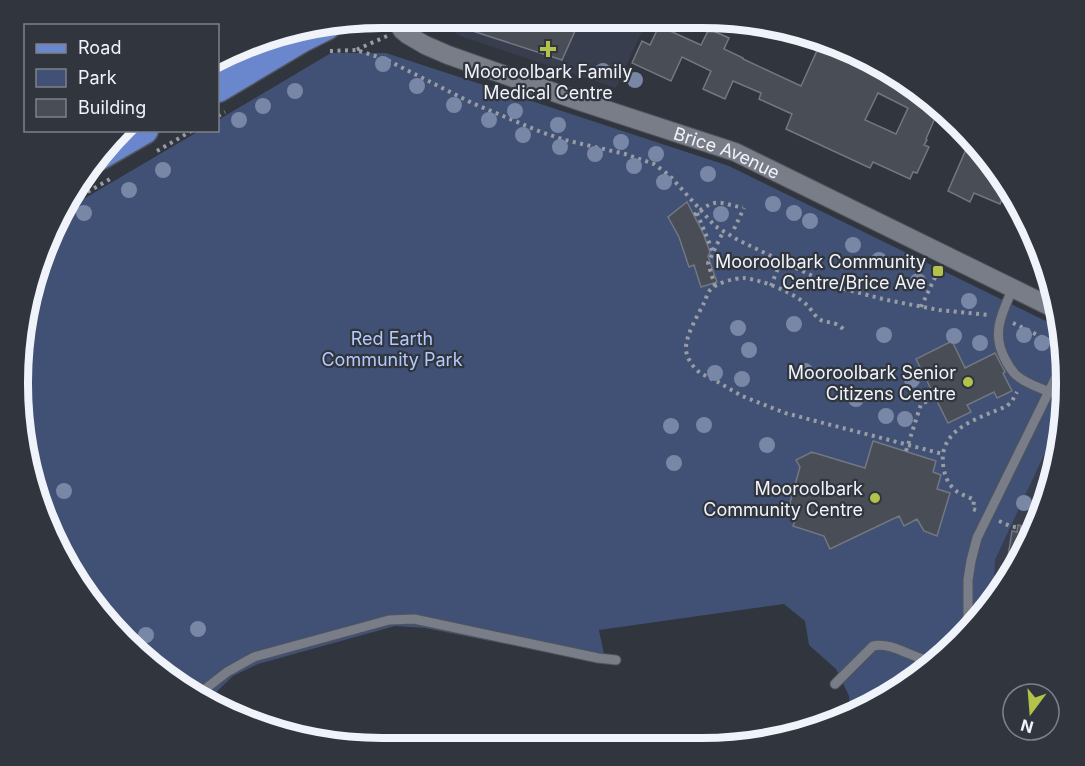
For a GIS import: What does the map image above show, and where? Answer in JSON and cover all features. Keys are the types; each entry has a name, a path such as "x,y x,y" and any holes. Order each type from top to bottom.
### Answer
{"main road":[{"path":"219,87 302,38"},
{"path":"122,143 141,132"}],"street":[{"name":"Brice Avenue","path":"401,28 425,45 448,55 735,152 1048,305"}],"lane":[{"path":"1013,288 1001,317 999,345 1013,373 1049,392"},
{"path":"968,618 968,580 977,538 1056,377"},
{"path":"205,689 226,672 254,657 389,620 414,619 616,660"},
{"path":"835,684 873,646 881,644 890,646 924,659"}],"path":[{"path":"371,44 356,50 385,59 472,103 541,132 644,159 654,164 669,175 697,213 713,252"},
{"path":"697,213 717,203 744,208 734,229"},
{"path":"697,213 723,232 840,288 921,307 1001,317 1054,343"},
{"path":"715,286 708,266 723,232"},
{"path":"709,246 717,243"},
{"path":"771,286 781,260"},
{"path":"921,307 938,271"},
{"path":"843,329 837,324 820,320 805,303 771,286 743,278 710,289 695,320 686,351 689,360 700,374 742,396 785,413 943,454"},
{"path":"988,516 973,509 972,498 952,487 943,469 943,454 954,431 1007,406 1016,395 1023,379"},
{"path":"906,451 921,404 935,398"},
{"path":"1010,526 1025,529"}],"shaded area":[{"path":"453,28 644,28 616,88 460,36"},
{"path":"1052,438 1044,475 1030,519 994,584 995,560"}],"green space":[{"name":"Red Earth Community Park","path":"331,53 386,53 729,166 1051,324 1056,360 1056,406 1052,438 995,560 994,584 969,617 936,650 899,678 850,706 849,696 836,669 809,645 805,621 784,604 599,630 606,664 425,628 395,626 258,664 233,676 214,694 206,690 167,664 132,634 102,599 76,560 55,519 41,475 35,452 28,383 35,314 47,269 55,247 78,202 197,132 219,132 219,119"}],"building":[{"name":"Mooroolbark Family Medical Centre","path":"463,28 576,28 562,60"},
{"path":"658,28 663,28 701,45 709,29 729,38 724,49 801,86 818,48 838,55 899,88 936,116 924,145 929,147 917,173 913,172 910,179 873,162 870,168 786,129 792,114 759,99 761,93 733,81 725,99 703,89 711,71 682,57 671,81 632,63 642,41 650,45","holes":["878,93 908,108 896,134 865,120"]},
{"path":"967,147 1003,196 1000,204 974,193 970,202 948,191"},
{"path":"687,202 703,233 717,282 701,287 694,265 689,267 679,237 668,217"},
{"name":"Mooroolbark Senior Citizens Centre","path":"952,341 965,368 995,353 1012,391 997,398 994,392 967,405 971,412 948,423 916,359"},
{"name":"Mooroolbark Community Centre","path":"873,441 936,461 933,472 941,475 937,489 950,493 937,536 924,531 917,519 904,526 899,516 830,549 824,536 793,526 797,515 790,503 800,467 796,460 812,452 865,468"},
{"path":"1018,525 1026,527 1007,563 1012,531 1017,532"}],"place":[{"name":"Mooroolbark Family Medical Centre","path":"548,49"},
{"name":"Mooroolbark Community Centre/Brice Ave","path":"938,271"},
{"name":"Mooroolbark Senior Citizens Centre","path":"968,382"},
{"name":"Mooroolbark Community Centre","path":"875,498"}]}
